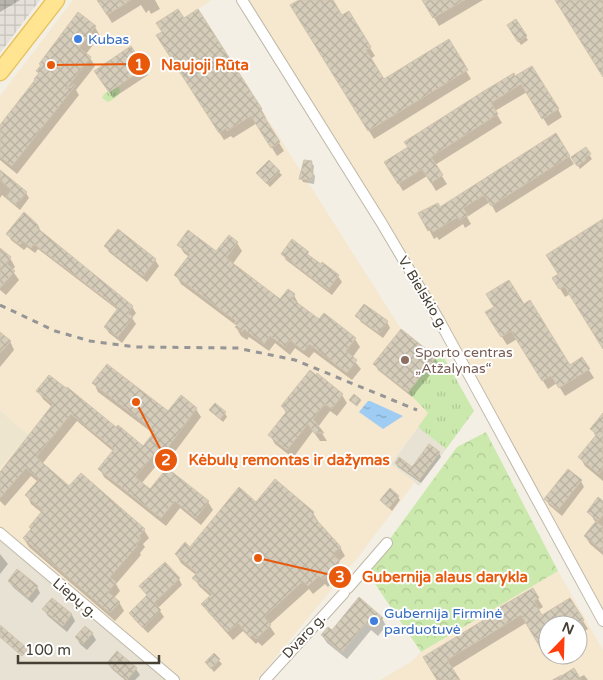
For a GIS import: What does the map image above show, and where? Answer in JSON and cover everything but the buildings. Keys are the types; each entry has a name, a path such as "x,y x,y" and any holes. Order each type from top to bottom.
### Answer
{"main road":[{"path":"0,72 56,0"}],"street":[{"name":"V. Bielskio g.","path":"242,0 439,320 603,621"},
{"name":"Liepų g.","path":"0,533 174,680"},
{"name":"Dvaro g.","path":"265,680 387,543"}],"shaded area":[{"path":"0,0 40,0 0,53"},
{"path":"73,0 212,0 198,9 401,329 373,364 408,392 428,413 391,464 415,482 359,556 257,680 178,680 92,609 0,527 0,468 27,435 0,411 0,96"},
{"path":"242,0 603,0 603,621 467,370"},
{"path":"0,411 28,435 0,468"},
{"path":"418,427 446,449 419,486 391,464"},
{"path":"0,533 174,680 0,680"},
{"path":"558,571 583,615 538,615 538,665 588,665 588,624 603,650 603,680 380,680 411,662 421,652"}],"green space":[{"path":"118,86 120,90 116,98 108,102 102,98 108,91"},
{"path":"442,354 474,411 446,449 418,427 428,413 408,392 436,357"},
{"path":"486,432 558,571 421,652 365,569 387,543 457,447"}],"water":[{"path":"368,401 403,416 383,429 359,412"}],"railway":[{"path":"0,305 55,331 90,341 136,347 237,348 295,360 417,410"}],"place":[{"name":"Kubas","path":"78,39"},
{"name":"Naujoji Rūta","path":"51,65"},
{"name":"Sporto centras „Atžalynas“","path":"405,360"},
{"name":"Kėbulų remontas ir dažymas","path":"136,402"},
{"name":"Gubernija alaus darykla","path":"258,558"},
{"name":"Gubernija Firminė parduotuvė","path":"374,621"}]}
